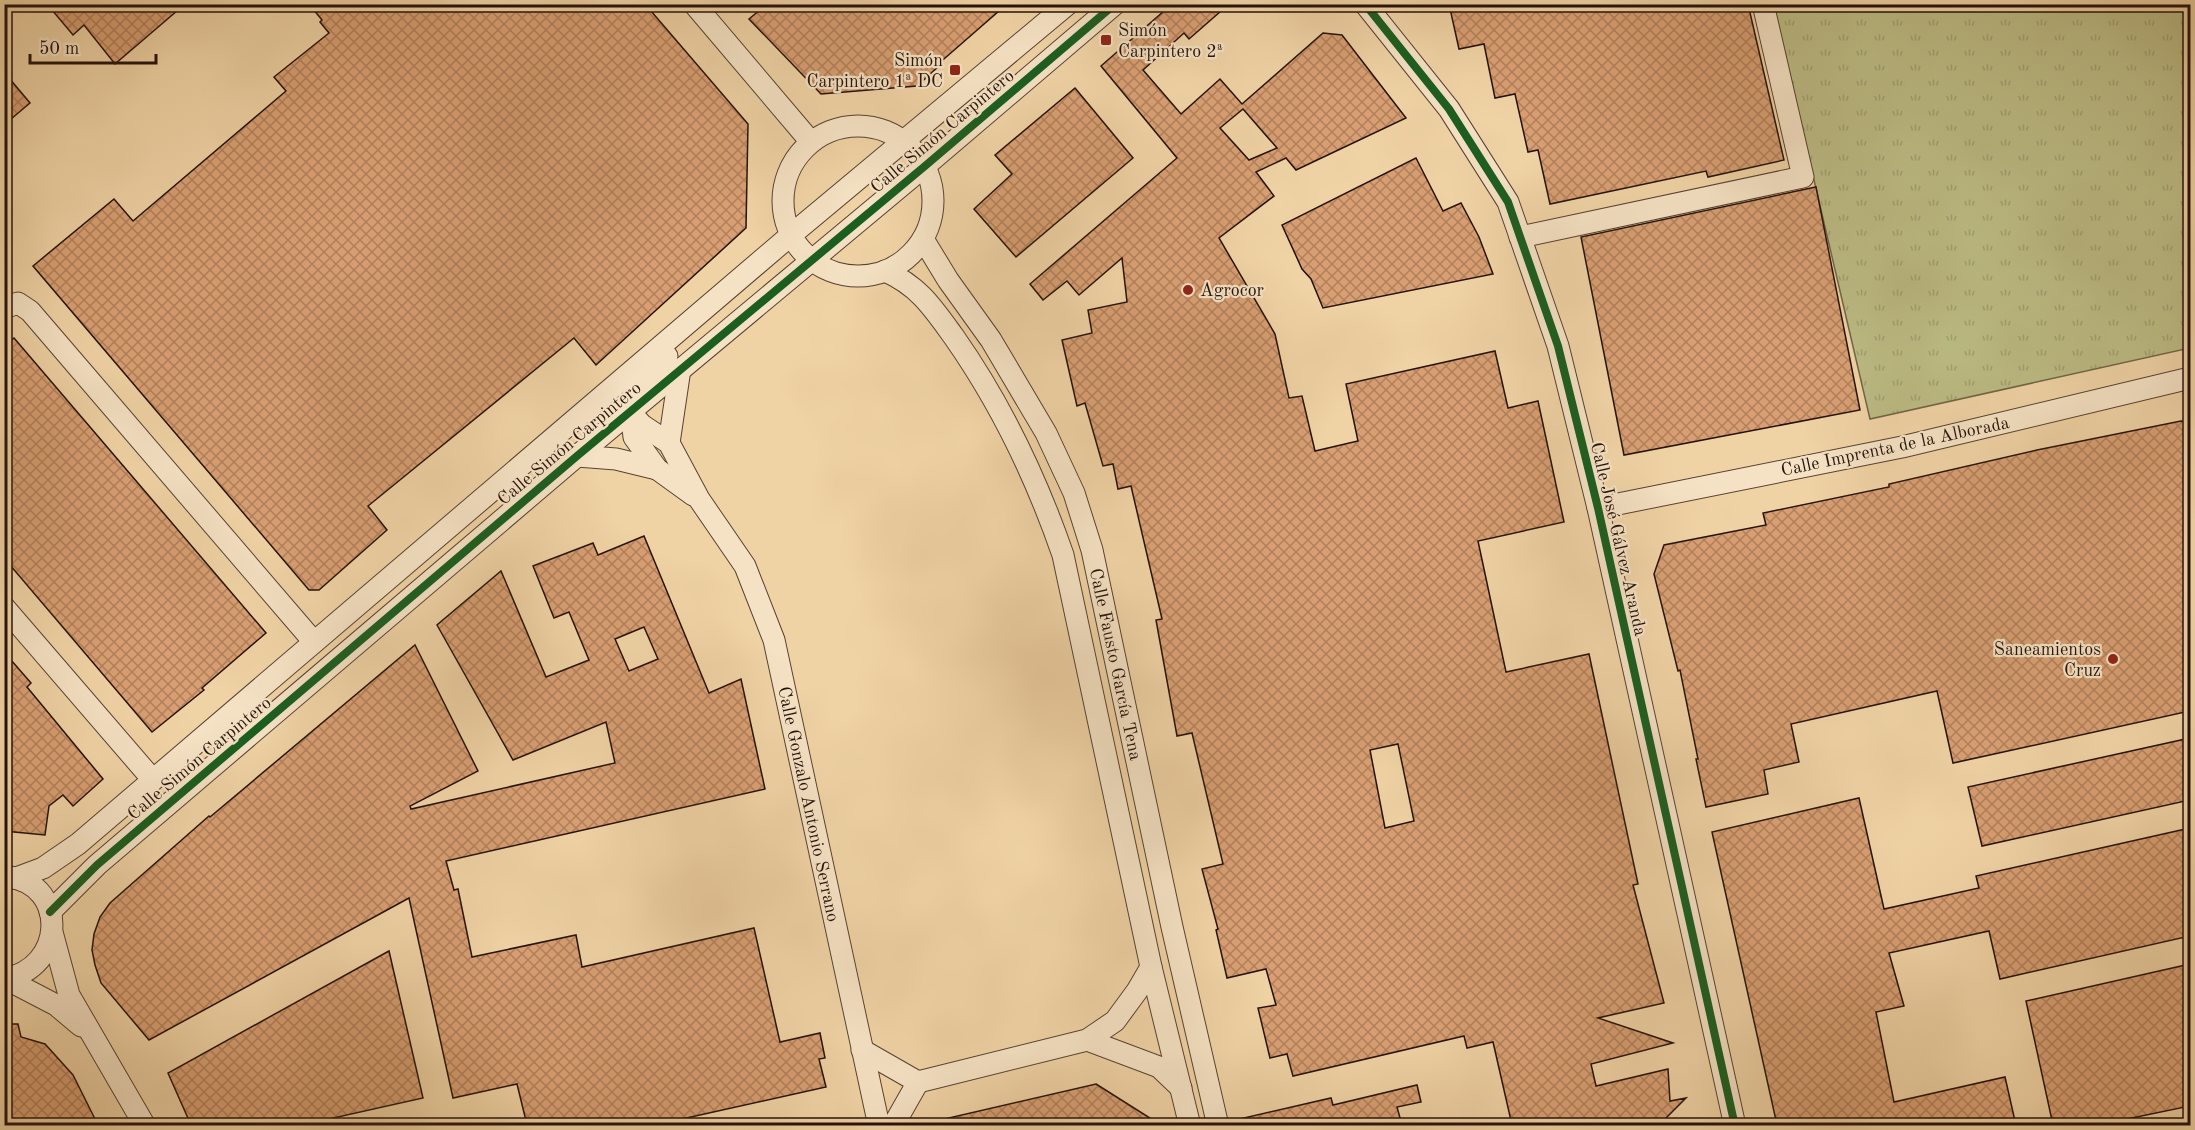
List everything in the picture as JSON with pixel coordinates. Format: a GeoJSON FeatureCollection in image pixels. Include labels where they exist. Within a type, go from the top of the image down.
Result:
{"type":"FeatureCollection","features":[{"type":"Feature","properties":{"kind":"street"},"geometry":{"type":"LineString","coordinates":[[694,4],[811,142]]}},
{"type":"Feature","properties":{"kind":"street","name":"Calle Simón Carpintero"},"geometry":{"type":"LineString","coordinates":[[10,877],[43,868],[60,857],[791,235],[1068,4]]}},
{"type":"Feature","properties":{"kind":"street","name":"Calle Simón Carpintero"},"geometry":{"type":"LineString","coordinates":[[51,922],[97,865],[577,456],[925,166],[1114,4]]}},
{"type":"Feature","properties":{"kind":"street","name":"Calle José Gálvez Aranda"},"geometry":{"type":"LineString","coordinates":[[1365,4],[1449,109],[1508,202],[1558,345],[1598,508],[1736,1125]]}},
{"type":"Feature","properties":{"kind":"street"},"geometry":{"type":"LineString","coordinates":[[1520,237],[1803,177],[1763,4]]}},
{"type":"Feature","properties":{"kind":"street"},"geometry":{"type":"LineString","coordinates":[[858,125],[883,130],[905,142],[925,166],[933,190],[932,216],[923,239],[907,258],[885,271],[860,276],[835,272],[812,261],[791,235],[783,210],[784,185],[794,161],[811,142],[833,130],[858,125]]}},
{"type":"Feature","properties":{"kind":"street","name":"Calle Fausto García Tena"},"geometry":{"type":"LineString","coordinates":[[923,239],[1021,388],[1047,433],[1074,494],[1092,550],[1169,915],[1218,1125]]}},
{"type":"Feature","properties":{"kind":"street","name":"Calle Fausto García Tena"},"geometry":{"type":"LineString","coordinates":[[885,271],[904,279],[926,298],[981,375],[1044,500],[1063,555],[1151,967],[1190,1125]]}},
{"type":"Feature","properties":{"kind":"street","name":"Calle Simón Carpintero"},"geometry":{"type":"LineString","coordinates":[[631,413],[630,404],[653,368],[713,317],[735,283]]}},
{"type":"Feature","properties":{"kind":"street"},"geometry":{"type":"LineString","coordinates":[[4,308],[18,303],[30,311],[314,642]]}},
{"type":"Feature","properties":{"kind":"street"},"geometry":{"type":"LineString","coordinates":[[669,443],[680,369]]}},
{"type":"Feature","properties":{"kind":"street","name":"Calle Imprenta de la Alborada"},"geometry":{"type":"LineString","coordinates":[[1598,508],[1902,447],[2190,378]]}},
{"type":"Feature","properties":{"kind":"street","name":"Calle Simón Carpintero"},"geometry":{"type":"LineString","coordinates":[[587,408],[631,413]]}},
{"type":"Feature","properties":{"kind":"street","name":"Calle Gonzalo Antonio Serrano"},"geometry":{"type":"LineString","coordinates":[[631,413],[642,425],[669,443],[699,499],[745,566],[774,640],[879,1125]]}},
{"type":"Feature","properties":{"kind":"street","name":"Calle Gonzalo Antonio Serrano"},"geometry":{"type":"LineString","coordinates":[[631,413],[634,437],[657,469],[699,499]]}},
{"type":"Feature","properties":{"kind":"street","name":"Calle Gonzalo Antonio Serrano"},"geometry":{"type":"LineString","coordinates":[[577,456],[616,459],[657,469]]}},
{"type":"Feature","properties":{"kind":"street"},"geometry":{"type":"LineString","coordinates":[[446,529],[443,542],[446,550],[466,550]]}},
{"type":"Feature","properties":{"kind":"street"},"geometry":{"type":"LineString","coordinates":[[418,553],[437,555],[441,564],[438,574]]}},
{"type":"Feature","properties":{"kind":"street"},"geometry":{"type":"LineString","coordinates":[[4,607],[153,780]]}},
{"type":"Feature","properties":{"kind":"street","name":"Calle Simón Carpintero"},"geometry":{"type":"LineString","coordinates":[[222,721],[221,741],[241,742]]}},
{"type":"Feature","properties":{"kind":"street","name":"Calle Simón Carpintero"},"geometry":{"type":"LineString","coordinates":[[186,751],[202,746],[212,750],[213,759],[206,771]]}},
{"type":"Feature","properties":{"kind":"street"},"geometry":{"type":"LineString","coordinates":[[10,877],[31,885],[43,897],[69,995],[146,1125]]}},
{"type":"Feature","properties":{"kind":"street"},"geometry":{"type":"LineString","coordinates":[[5,979],[20,975],[42,958],[49,946],[51,922]]}},
{"type":"Feature","properties":{"kind":"street"},"geometry":{"type":"LineString","coordinates":[[862,1050],[918,1082],[1087,1040],[1115,1021],[1151,967]]}},
{"type":"Feature","properties":{"kind":"street"},"geometry":{"type":"LineString","coordinates":[[5,979],[56,1005],[93,1035]]}},
{"type":"Feature","properties":{"kind":"street"},"geometry":{"type":"LineString","coordinates":[[1087,1040],[1159,1067],[1181,1088]]}},
{"type":"Feature","properties":{"kind":"street"},"geometry":{"type":"LineString","coordinates":[[893,1125],[918,1082]]}},
{"type":"Feature","properties":{"kind":"green space"},"geometry":{"type":"Polygon","coordinates":[[[1773,5],[2190,5],[2190,348],[1870,419],[1773,5]]]}},
{"type":"Feature","properties":{"kind":"building"},"geometry":{"type":"Polygon","coordinates":[[[47,4],[185,4],[115,64],[84,25],[73,35],[47,4]]]}},
{"type":"Feature","properties":{"kind":"building"},"geometry":{"type":"Polygon","coordinates":[[[309,4],[645,4],[748,124],[746,228],[596,365],[574,338],[368,506],[387,530],[319,590],[309,590],[33,266],[114,199],[133,221],[286,91],[274,77],[329,33],[309,4]]]}},
{"type":"Feature","properties":{"kind":"building"},"geometry":{"type":"Polygon","coordinates":[[[767,4],[1007,4],[937,65],[939,66],[917,86],[821,94],[749,19],[767,4]]]}},
{"type":"Feature","properties":{"kind":"building"},"geometry":{"type":"Polygon","coordinates":[[[1172,4],[1229,4],[1189,39],[1184,33],[1143,70],[1181,114],[1220,79],[1242,104],[1323,33],[1342,35],[1406,118],[1296,170],[1286,158],[1256,172],[1274,196],[1219,238],[1275,334],[1289,398],[1302,396],[1315,451],[1358,441],[1346,384],[1495,351],[1508,408],[1538,401],[1564,522],[1478,541],[1506,672],[1589,654],[1638,884],[1633,885],[1664,1003],[1598,1018],[1673,1043],[1591,1064],[1596,1086],[1668,1069],[1670,1101],[1686,1098],[1659,1125],[1512,1125],[1493,1042],[1467,1048],[1464,1036],[1293,1076],[1287,1054],[1270,1058],[1258,1008],[1276,1005],[1266,969],[1227,978],[1216,930],[1218,929],[1202,869],[1223,864],[1192,733],[1177,736],[1156,620],[1162,619],[1131,486],[1118,489],[1113,464],[1103,466],[1085,403],[1077,406],[1062,340],[1092,333],[1088,310],[1127,302],[1122,258],[1079,295],[1067,281],[1043,300],[1030,284],[1177,158],[1101,66],[1172,4]],[[1243,109],[1220,128],[1249,160],[1277,148],[1243,109]],[[1398,744],[1370,750],[1385,828],[1414,821],[1398,744]]]}},
{"type":"Feature","properties":{"kind":"building"},"geometry":{"type":"Polygon","coordinates":[[[1449,4],[1748,4],[1784,160],[1708,177],[1706,171],[1550,204],[1538,150],[1528,152],[1515,94],[1495,98],[1484,44],[1459,49],[1449,4]]]}},
{"type":"Feature","properties":{"kind":"building"},"geometry":{"type":"Polygon","coordinates":[[[4,72],[30,103],[4,125],[4,72]]]}},
{"type":"Feature","properties":{"kind":"building"},"geometry":{"type":"Polygon","coordinates":[[[1075,88],[1133,158],[1016,257],[974,209],[1012,174],[995,155],[1075,88]]]}},
{"type":"Feature","properties":{"kind":"building"},"geometry":{"type":"Polygon","coordinates":[[[1416,158],[1443,211],[1461,203],[1479,237],[1493,274],[1323,308],[1311,279],[1302,269],[1282,225],[1416,158]]]}},
{"type":"Feature","properties":{"kind":"building"},"geometry":{"type":"Polygon","coordinates":[[[1816,187],[1860,410],[1624,455],[1581,237],[1816,187]]]}},
{"type":"Feature","properties":{"kind":"building"},"geometry":{"type":"Polygon","coordinates":[[[14,338],[266,633],[202,688],[204,690],[152,732],[4,558],[4,346],[14,338]]]}},
{"type":"Feature","properties":{"kind":"building"},"geometry":{"type":"Polygon","coordinates":[[[2181,421],[2190,423],[2190,711],[1953,763],[1937,691],[1791,724],[1799,762],[1764,770],[1768,794],[1706,807],[1680,670],[1678,671],[1654,574],[1664,545],[1766,525],[1763,513],[1889,487],[1889,484],[2037,450],[2181,421]]]}},
{"type":"Feature","properties":{"kind":"building"},"geometry":{"type":"Polygon","coordinates":[[[644,536],[709,693],[741,679],[765,789],[446,861],[454,890],[458,889],[472,957],[576,935],[582,967],[754,928],[780,1042],[820,1033],[825,1058],[819,1059],[826,1087],[655,1125],[527,1125],[517,1084],[453,1098],[409,898],[149,1040],[101,983],[92,950],[94,934],[100,917],[110,903],[209,816],[415,645],[478,771],[410,806],[411,809],[615,763],[606,722],[513,760],[437,625],[501,571],[546,677],[589,660],[569,612],[554,618],[533,566],[593,543],[598,555],[644,536]],[[644,627],[615,639],[629,671],[658,659],[644,627]]]}},
{"type":"Feature","properties":{"kind":"building"},"geometry":{"type":"Polygon","coordinates":[[[4,652],[31,683],[27,687],[103,779],[73,806],[63,795],[49,806],[45,835],[4,831],[4,652]]]}},
{"type":"Feature","properties":{"kind":"building"},"geometry":{"type":"Polygon","coordinates":[[[2190,738],[2190,800],[1982,846],[1968,787],[2190,738]]]}},
{"type":"Feature","properties":{"kind":"building"},"geometry":{"type":"Polygon","coordinates":[[[1859,798],[1884,909],[1979,888],[1976,876],[2190,828],[2190,936],[2000,979],[1989,931],[1889,953],[1904,1006],[1876,1012],[1894,1102],[2005,1077],[2015,1121],[1996,1125],[1777,1125],[1712,832],[1859,798]]]}},
{"type":"Feature","properties":{"kind":"building"},"geometry":{"type":"Polygon","coordinates":[[[389,951],[423,1098],[302,1125],[191,1125],[168,1073],[389,951]]]}},
{"type":"Feature","properties":{"kind":"building"},"geometry":{"type":"Polygon","coordinates":[[[2190,964],[2190,1106],[2098,1125],[2053,1125],[2026,1001],[2190,964]]]}},
{"type":"Feature","properties":{"kind":"building"},"geometry":{"type":"Polygon","coordinates":[[[4,1024],[18,1024],[21,1037],[45,1044],[73,1075],[98,1125],[4,1125],[4,1024]]]}},
{"type":"Feature","properties":{"kind":"building"},"geometry":{"type":"Polygon","coordinates":[[[1096,1084],[1161,1125],[941,1125],[940,1120],[1096,1084]]]}},
{"type":"Feature","properties":{"kind":"building"},"geometry":{"type":"Polygon","coordinates":[[[1417,1085],[1421,1102],[1397,1107],[1402,1125],[1235,1125],[1235,1120],[1331,1098],[1333,1105],[1417,1085]]]}},
{"type":"Feature","properties":{"kind":"cycle path"},"geometry":{"type":"LineString","coordinates":[[50,912],[97,865],[577,456],[925,166],[1115,4]]}},
{"type":"Feature","properties":{"kind":"cycle path"},"geometry":{"type":"LineString","coordinates":[[1365,4],[1449,109],[1508,202],[1558,346],[1598,508],[1735,1126]]}},
{"type":"Feature","properties":{"kind":"place","name":"Simón Carpintero 2ª"},"geometry":{"type":"Point","coordinates":[1106,40]}},
{"type":"Feature","properties":{"kind":"place","name":"Simón Carpintero 1ª DC"},"geometry":{"type":"Point","coordinates":[955,70]}},
{"type":"Feature","properties":{"kind":"place","name":"Agrocor"},"geometry":{"type":"Point","coordinates":[1188,290]}},
{"type":"Feature","properties":{"kind":"place","name":"Saneamientos Cruz"},"geometry":{"type":"Point","coordinates":[2113,659]}}]}
